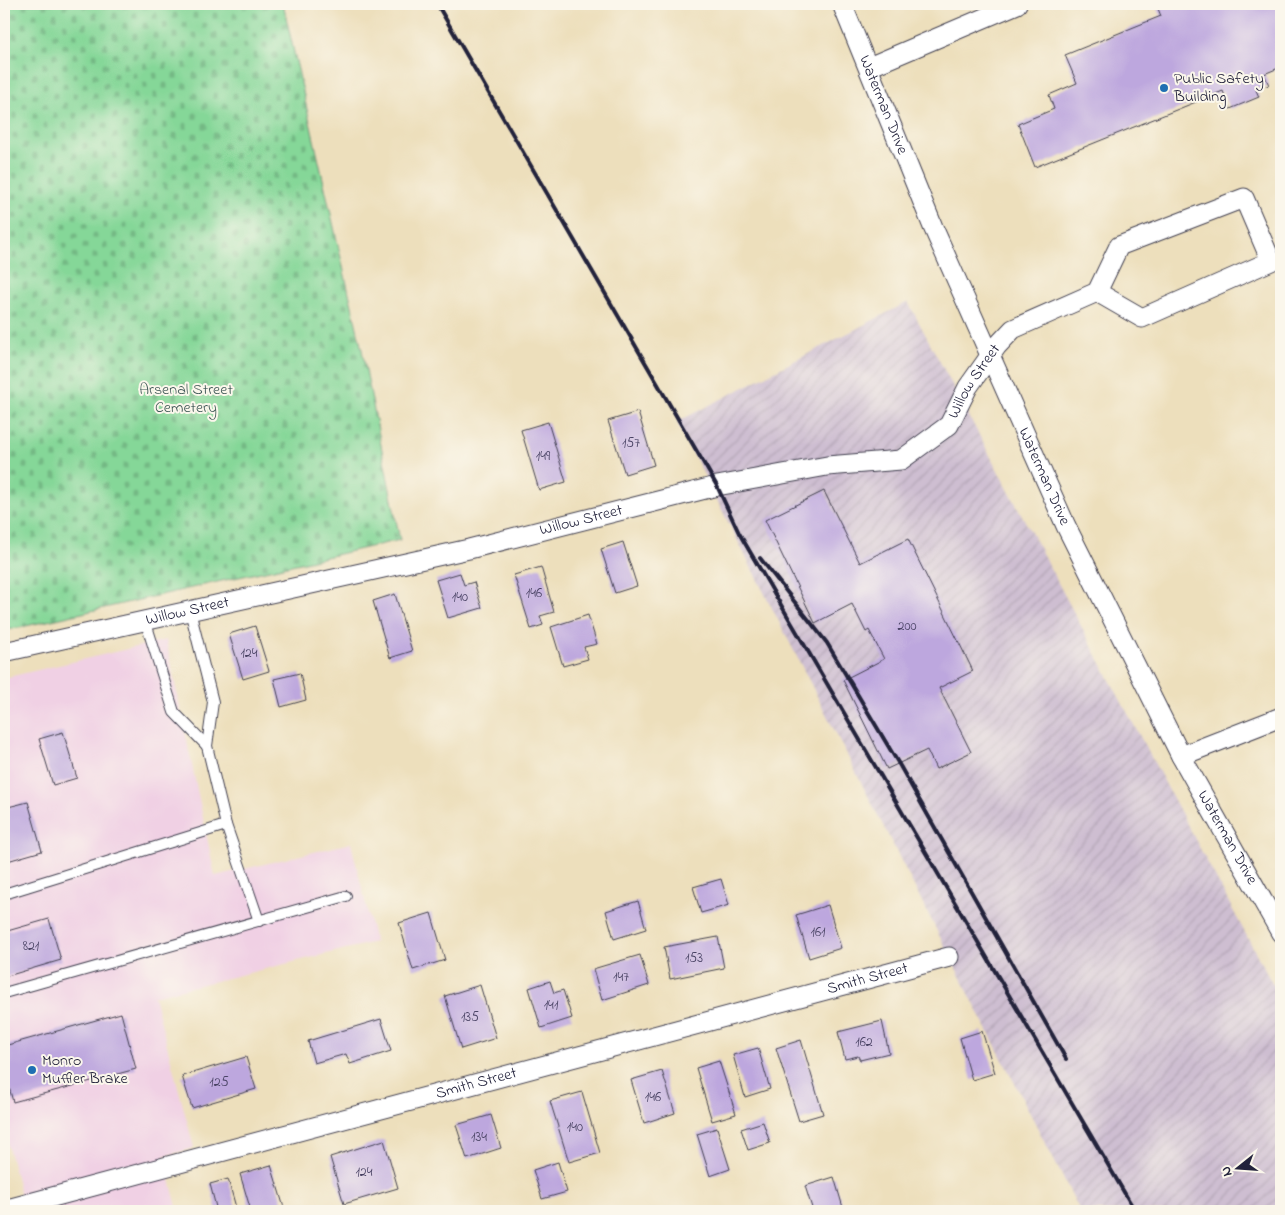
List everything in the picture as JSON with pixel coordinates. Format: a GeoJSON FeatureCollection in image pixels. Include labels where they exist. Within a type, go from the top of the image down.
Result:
{"type":"FeatureCollection","features":[{"type":"Feature","properties":{"kind":"street","name":"Waterman Drive"},"geometry":{"type":"LineString","coordinates":[[842,4],[933,227],[1066,526],[1181,756],[1281,933]]}},
{"type":"Feature","properties":{"kind":"street"},"geometry":{"type":"LineString","coordinates":[[869,67],[1017,4]]}},
{"type":"Feature","properties":{"kind":"street"},"geometry":{"type":"LineString","coordinates":[[1244,198],[1271,261],[1142,318],[1097,292],[1119,246],[1244,198]]}},
{"type":"Feature","properties":{"kind":"street","name":"Willow Street"},"geometry":{"type":"LineString","coordinates":[[4,652],[469,549],[717,486],[827,466],[901,460],[949,425],[968,387],[997,346],[1013,329],[1097,292]]}},
{"type":"Feature","properties":{"kind":"street"},"geometry":{"type":"LineString","coordinates":[[1181,756],[1281,717]]}},
{"type":"Feature","properties":{"kind":"street","name":"Smith Street"},"geometry":{"type":"LineString","coordinates":[[4,1210],[950,957]]}},
{"type":"Feature","properties":{"kind":"lane"},"geometry":{"type":"LineString","coordinates":[[190,611],[213,702],[207,746],[226,825],[259,921]]}},
{"type":"Feature","properties":{"kind":"lane"},"geometry":{"type":"LineString","coordinates":[[145,620],[174,712],[207,746]]}},
{"type":"Feature","properties":{"kind":"lane"},"geometry":{"type":"LineString","coordinates":[[4,894],[226,825]]}},
{"type":"Feature","properties":{"kind":"lane"},"geometry":{"type":"LineString","coordinates":[[4,993],[346,896]]}},
{"type":"Feature","properties":{"kind":"shaded area"},"geometry":{"type":"Polygon","coordinates":[[[908,302],[1281,1000],[1281,1211],[1080,1211],[677,422],[908,302]]]}},
{"type":"Feature","properties":{"kind":"shaded area"},"geometry":{"type":"Polygon","coordinates":[[[166,640],[215,876],[351,843],[375,942],[154,996],[194,1148],[164,1156],[178,1211],[25,1211],[4,1131],[4,678],[166,640]]]}},
{"type":"Feature","properties":{"kind":"green space","name":"Arsenal Street Cemetery"},"geometry":{"type":"Polygon","coordinates":[[[4,4],[283,4],[362,350],[400,540],[4,631],[4,4]]]}},
{"type":"Feature","properties":{"kind":"building","name":"Public Safety Building"},"geometry":{"type":"Polygon","coordinates":[[[1156,4],[1281,4],[1281,67],[1264,74],[1269,85],[1256,90],[1259,97],[1230,109],[1223,91],[1035,167],[1018,124],[1054,109],[1049,95],[1077,83],[1065,55],[1161,16],[1156,4]]]}},
{"type":"Feature","properties":{"kind":"building"},"geometry":{"type":"Polygon","coordinates":[[[638,412],[654,465],[625,474],[608,421],[638,412]]]}},
{"type":"Feature","properties":{"kind":"building"},"geometry":{"type":"Polygon","coordinates":[[[548,422],[566,482],[539,490],[521,430],[548,422]]]}},
{"type":"Feature","properties":{"kind":"building"},"geometry":{"type":"Polygon","coordinates":[[[824,491],[860,563],[908,539],[973,671],[939,688],[971,752],[936,769],[927,750],[887,769],[843,680],[884,659],[869,630],[866,632],[852,604],[815,623],[765,520],[824,491]]]}},
{"type":"Feature","properties":{"kind":"building"},"geometry":{"type":"Polygon","coordinates":[[[623,542],[637,586],[615,593],[601,549],[623,542]]]}},
{"type":"Feature","properties":{"kind":"building"},"geometry":{"type":"Polygon","coordinates":[[[541,567],[554,612],[540,616],[543,625],[531,629],[514,575],[541,567]]]}},
{"type":"Feature","properties":{"kind":"building"},"geometry":{"type":"Polygon","coordinates":[[[460,573],[464,585],[474,582],[482,608],[448,618],[436,580],[460,573]]]}},
{"type":"Feature","properties":{"kind":"building"},"geometry":{"type":"Polygon","coordinates":[[[395,594],[412,651],[390,658],[373,601],[395,594]]]}},
{"type":"Feature","properties":{"kind":"building"},"geometry":{"type":"Polygon","coordinates":[[[588,615],[597,644],[584,647],[588,659],[563,666],[551,627],[588,615]]]}},
{"type":"Feature","properties":{"kind":"building"},"geometry":{"type":"Polygon","coordinates":[[[255,626],[269,671],[243,679],[229,634],[255,626]]]}},
{"type":"Feature","properties":{"kind":"building"},"geometry":{"type":"Polygon","coordinates":[[[300,673],[306,700],[281,707],[274,679],[300,673]]]}},
{"type":"Feature","properties":{"kind":"building"},"geometry":{"type":"Polygon","coordinates":[[[63,732],[77,778],[53,785],[39,739],[63,732]]]}},
{"type":"Feature","properties":{"kind":"building"},"geometry":{"type":"Polygon","coordinates":[[[28,802],[42,851],[4,862],[4,808],[28,802]]]}},
{"type":"Feature","properties":{"kind":"building"},"geometry":{"type":"Polygon","coordinates":[[[721,879],[729,905],[701,913],[693,887],[721,879]]]}},
{"type":"Feature","properties":{"kind":"building"},"geometry":{"type":"Polygon","coordinates":[[[638,901],[646,929],[614,939],[606,911],[638,901]]]}},
{"type":"Feature","properties":{"kind":"building"},"geometry":{"type":"Polygon","coordinates":[[[828,905],[841,948],[809,958],[796,915],[828,905]]]}},
{"type":"Feature","properties":{"kind":"building"},"geometry":{"type":"Polygon","coordinates":[[[431,913],[445,960],[413,970],[399,923],[431,913]]]}},
{"type":"Feature","properties":{"kind":"building"},"geometry":{"type":"Polygon","coordinates":[[[49,919],[61,960],[4,977],[4,932],[49,919]]]}},
{"type":"Feature","properties":{"kind":"building"},"geometry":{"type":"Polygon","coordinates":[[[718,937],[724,968],[670,979],[664,947],[718,937]]]}},
{"type":"Feature","properties":{"kind":"building"},"geometry":{"type":"Polygon","coordinates":[[[640,955],[649,985],[602,1000],[593,969],[640,955]]]}},
{"type":"Feature","properties":{"kind":"building"},"geometry":{"type":"Polygon","coordinates":[[[550,981],[554,993],[563,990],[572,1018],[541,1028],[529,988],[550,981]]]}},
{"type":"Feature","properties":{"kind":"building"},"geometry":{"type":"Polygon","coordinates":[[[480,985],[496,1038],[461,1049],[445,996],[480,985]]]}},
{"type":"Feature","properties":{"kind":"building"},"geometry":{"type":"Polygon","coordinates":[[[121,1013],[136,1069],[13,1102],[4,1068],[4,1046],[121,1013]]]}},
{"type":"Feature","properties":{"kind":"building"},"geometry":{"type":"Polygon","coordinates":[[[381,1019],[391,1051],[350,1064],[346,1054],[314,1063],[308,1041],[381,1019]]]}},
{"type":"Feature","properties":{"kind":"building"},"geometry":{"type":"Polygon","coordinates":[[[882,1021],[889,1053],[860,1060],[858,1056],[845,1059],[838,1032],[882,1021]]]}},
{"type":"Feature","properties":{"kind":"building"},"geometry":{"type":"Polygon","coordinates":[[[982,1031],[995,1073],[972,1080],[960,1038],[982,1031]]]}},
{"type":"Feature","properties":{"kind":"building"},"geometry":{"type":"Polygon","coordinates":[[[801,1040],[823,1114],[799,1121],[776,1048],[801,1040]]]}},
{"type":"Feature","properties":{"kind":"building"},"geometry":{"type":"Polygon","coordinates":[[[758,1048],[770,1089],[745,1097],[733,1055],[758,1048]]]}},
{"type":"Feature","properties":{"kind":"building"},"geometry":{"type":"Polygon","coordinates":[[[246,1057],[256,1089],[192,1108],[182,1076],[246,1057]]]}},
{"type":"Feature","properties":{"kind":"building"},"geometry":{"type":"Polygon","coordinates":[[[719,1061],[736,1114],[712,1121],[696,1068],[719,1061]]]}},
{"type":"Feature","properties":{"kind":"building"},"geometry":{"type":"Polygon","coordinates":[[[662,1071],[675,1113],[644,1123],[631,1080],[662,1071]]]}},
{"type":"Feature","properties":{"kind":"building"},"geometry":{"type":"Polygon","coordinates":[[[582,1092],[600,1153],[569,1162],[550,1101],[582,1092]]]}},
{"type":"Feature","properties":{"kind":"building"},"geometry":{"type":"Polygon","coordinates":[[[491,1115],[501,1148],[467,1159],[456,1125],[491,1115]]]}},
{"type":"Feature","properties":{"kind":"building"},"geometry":{"type":"Polygon","coordinates":[[[763,1122],[770,1143],[748,1150],[741,1129],[763,1122]]]}},
{"type":"Feature","properties":{"kind":"building"},"geometry":{"type":"Polygon","coordinates":[[[717,1128],[730,1169],[710,1176],[697,1134],[717,1128]]]}},
{"type":"Feature","properties":{"kind":"building"},"geometry":{"type":"Polygon","coordinates":[[[384,1140],[398,1188],[344,1204],[330,1157],[384,1140]]]}},
{"type":"Feature","properties":{"kind":"building"},"geometry":{"type":"Polygon","coordinates":[[[558,1162],[567,1192],[542,1199],[533,1170],[558,1162]]]}},
{"type":"Feature","properties":{"kind":"building"},"geometry":{"type":"Polygon","coordinates":[[[271,1165],[285,1211],[251,1211],[240,1174],[271,1165]]]}},
{"type":"Feature","properties":{"kind":"building"},"geometry":{"type":"Polygon","coordinates":[[[834,1177],[844,1211],[813,1211],[805,1186],[834,1177]]]}},
{"type":"Feature","properties":{"kind":"building"},"geometry":{"type":"Polygon","coordinates":[[[228,1179],[237,1211],[217,1211],[210,1184],[228,1179]]]}},
{"type":"Feature","properties":{"kind":"railway"},"geometry":{"type":"LineString","coordinates":[[437,4],[717,486],[739,533],[1135,1211]]}},
{"type":"Feature","properties":{"kind":"railway"},"geometry":{"type":"LineString","coordinates":[[760,558],[827,643],[900,766],[1066,1059]]}},
{"type":"Feature","properties":{"kind":"place","name":"Public Safety Building"},"geometry":{"type":"Point","coordinates":[1164,88]}},
{"type":"Feature","properties":{"kind":"place","name":"Monro Muffler Brake"},"geometry":{"type":"Point","coordinates":[32,1070]}}]}
